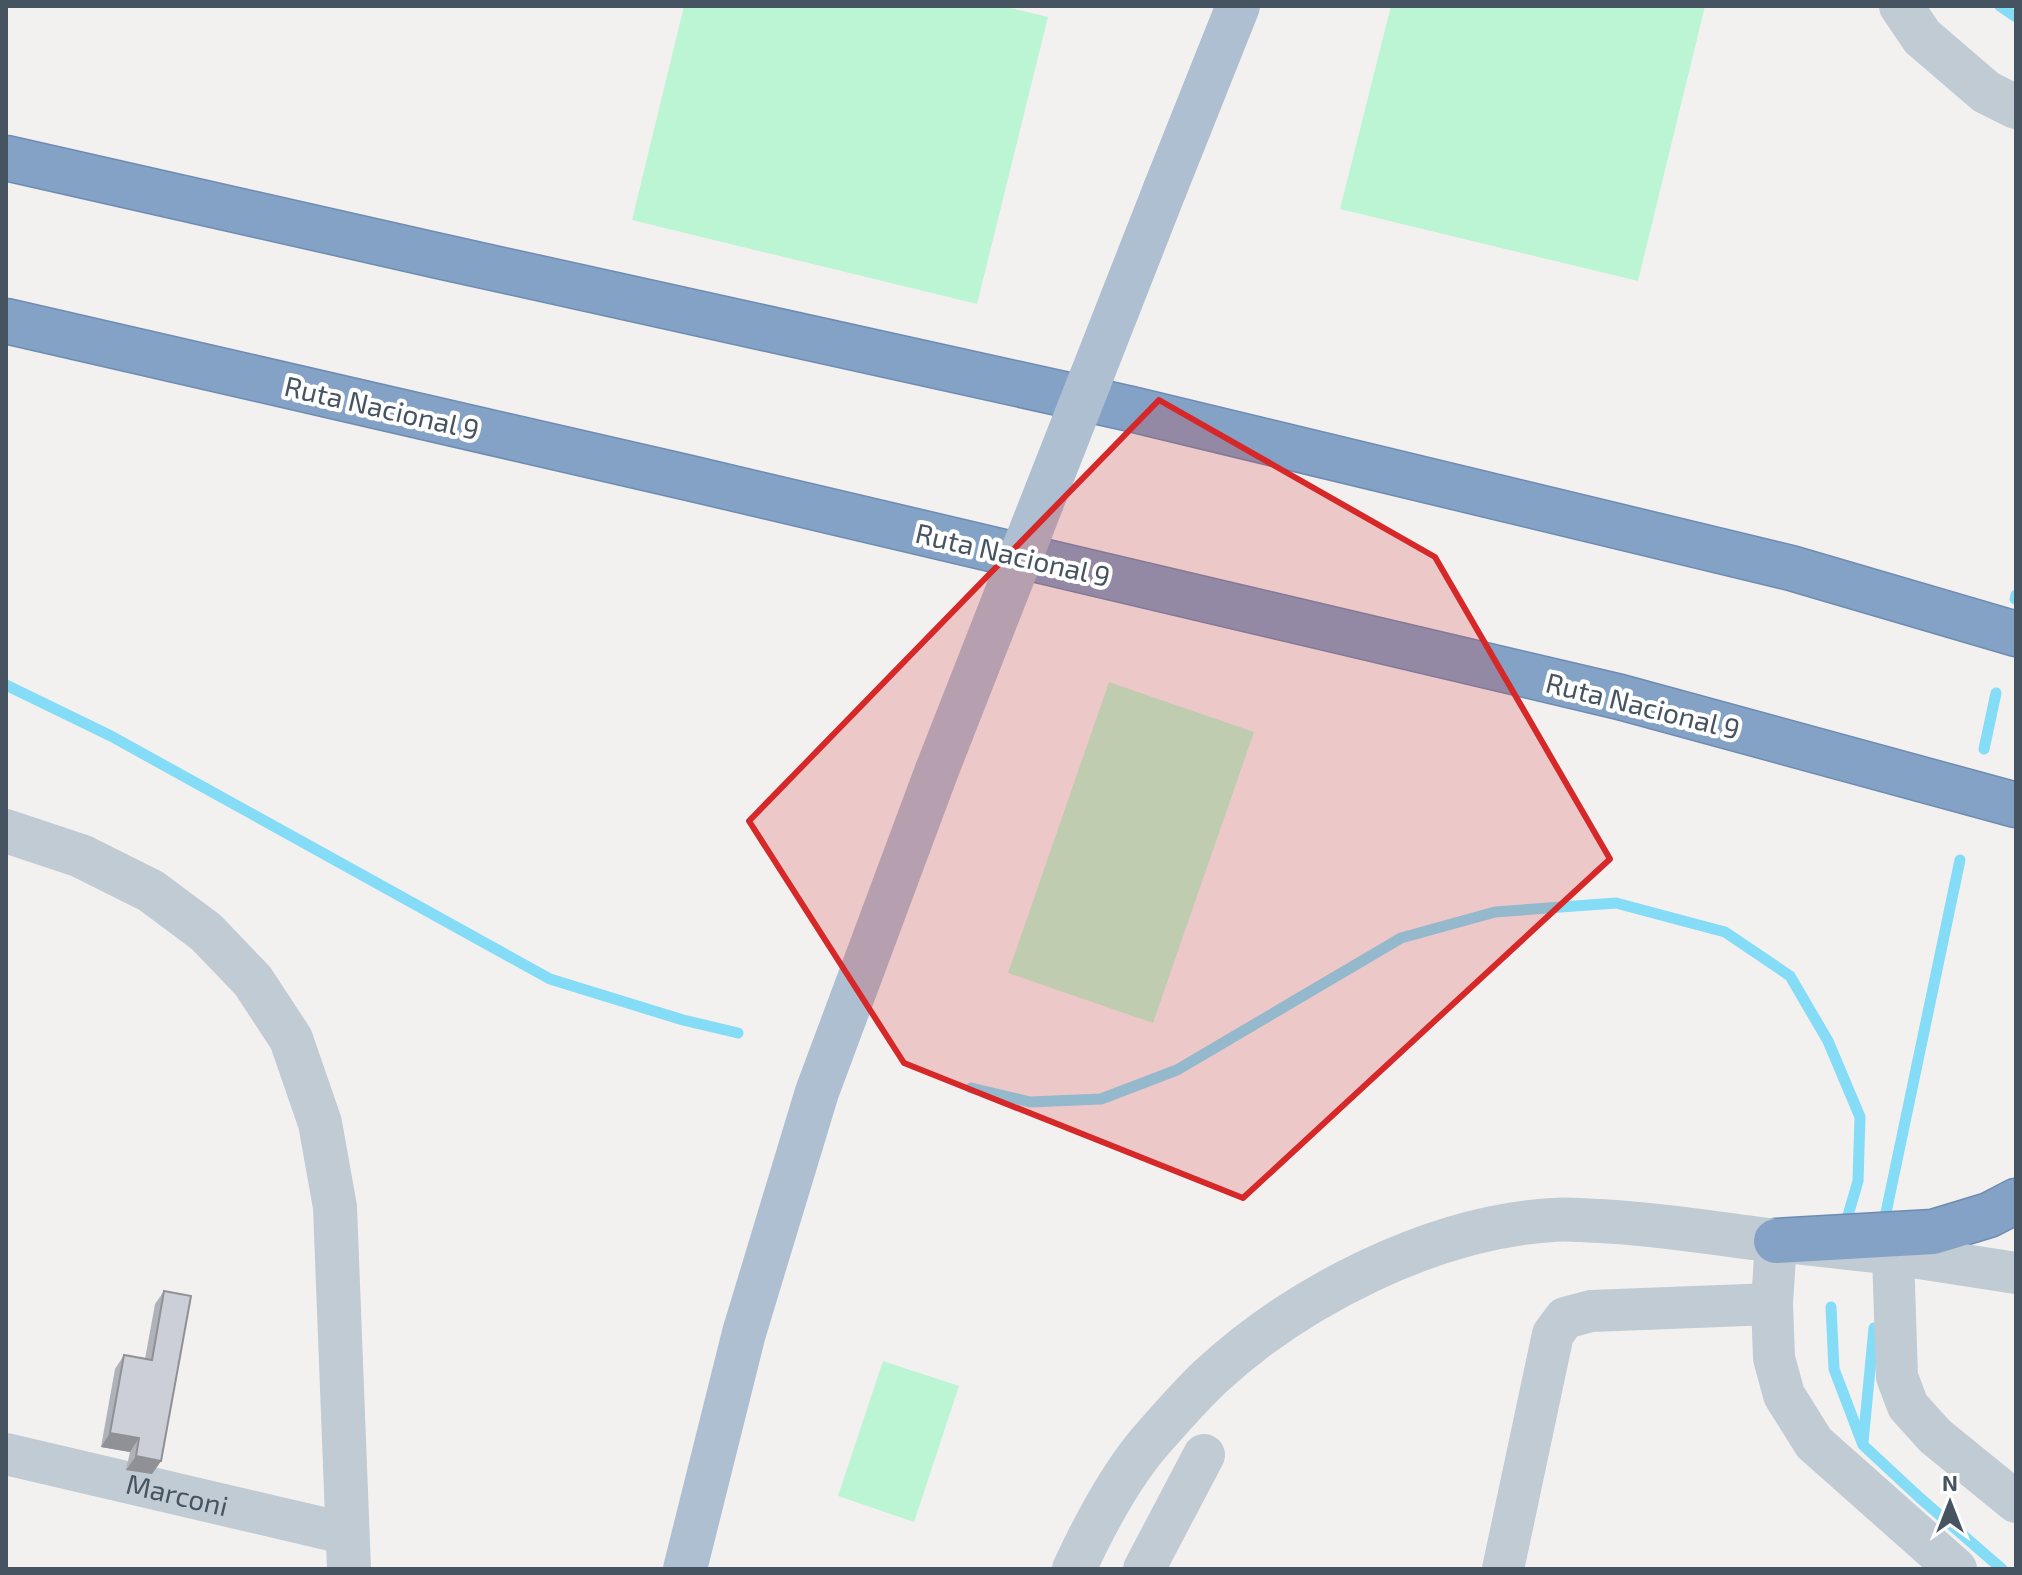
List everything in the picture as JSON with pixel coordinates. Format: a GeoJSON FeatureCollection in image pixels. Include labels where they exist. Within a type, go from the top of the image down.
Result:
{"type":"FeatureCollection","features":[{"type":"Feature","properties":{"kind":"highway"},"geometry":{"type":"LineString","coordinates":[[6,158],[1131,409],[1791,568],[2016,634]]}},
{"type":"Feature","properties":{"kind":"highway","name":"Ruta Nacional 9"},"geometry":{"type":"LineString","coordinates":[[6,321],[670,473],[1620,697],[2016,805]]}},
{"type":"Feature","properties":{"kind":"highway"},"geometry":{"type":"LineString","coordinates":[[1776,1241],[1933,1232],[1989,1215],[2016,1201]]}},
{"type":"Feature","properties":{"kind":"main road"},"geometry":{"type":"LineString","coordinates":[[685,1569],[744,1333],[817,1092],[937,770],[1238,6]]}},
{"type":"Feature","properties":{"kind":"street"},"geometry":{"type":"LineString","coordinates":[[1901,6],[1922,37],[1986,92],[2016,107]]}},
{"type":"Feature","properties":{"kind":"street"},"geometry":{"type":"LineString","coordinates":[[6,831],[81,856],[151,891],[206,932],[253,981],[291,1039],[320,1123],[335,1207],[349,1551]]}},
{"type":"Feature","properties":{"kind":"street"},"geometry":{"type":"LineString","coordinates":[[1074,1569],[1100,1515],[1147,1446],[1210,1377],[1254,1341],[1316,1298],[1403,1256],[1490,1227],[1555,1219],[1633,1223],[1893,1254],[2016,1273]]}},
{"type":"Feature","properties":{"kind":"street"},"geometry":{"type":"LineString","coordinates":[[1776,1241],[1772,1304],[1774,1358],[1784,1395],[1814,1443],[1956,1569]]}},
{"type":"Feature","properties":{"kind":"street"},"geometry":{"type":"LineString","coordinates":[[1893,1254],[1897,1377],[1908,1406],[1935,1436],[2016,1502]]}},
{"type":"Feature","properties":{"kind":"street"},"geometry":{"type":"LineString","coordinates":[[1503,1569],[1553,1334],[1565,1318],[1591,1311],[1772,1304]]}},
{"type":"Feature","properties":{"kind":"street","name":"Marconi"},"geometry":{"type":"LineString","coordinates":[[6,1454],[349,1551]]}},
{"type":"Feature","properties":{"kind":"street"},"geometry":{"type":"LineString","coordinates":[[1144,1569],[1204,1455]]}},
{"type":"Feature","properties":{"kind":"highlighted area"},"geometry":{"type":"Polygon","coordinates":[[[1159,400],[1435,557],[1610,859],[1243,1198],[904,1063],[749,821],[1159,400]]]}},
{"type":"Feature","properties":{"kind":"green space"},"geometry":{"type":"Polygon","coordinates":[[[684,6],[1002,6],[1048,17],[977,304],[632,220],[684,6]]]}},
{"type":"Feature","properties":{"kind":"green space"},"geometry":{"type":"Polygon","coordinates":[[[1391,6],[1705,6],[1638,281],[1340,209],[1391,6]]]}},
{"type":"Feature","properties":{"kind":"green space"},"geometry":{"type":"Polygon","coordinates":[[[1109,682],[1254,732],[1153,1023],[1008,973],[1109,682]]]}},
{"type":"Feature","properties":{"kind":"green space"},"geometry":{"type":"Polygon","coordinates":[[[883,1361],[959,1386],[914,1522],[838,1496],[883,1361]]]}},
{"type":"Feature","properties":{"kind":"building"},"geometry":{"type":"Polygon","coordinates":[[[164,1291],[191,1296],[161,1461],[136,1456],[139,1438],[110,1433],[124,1355],[152,1360],[164,1291]]]}},
{"type":"Feature","properties":{"kind":"waterway"},"geometry":{"type":"LineString","coordinates":[[2000,6],[2016,17]]}},
{"type":"Feature","properties":{"kind":"waterway"},"geometry":{"type":"LineString","coordinates":[[2015,599],[2016,595]]}},
{"type":"Feature","properties":{"kind":"waterway"},"geometry":{"type":"LineString","coordinates":[[6,685],[111,736],[550,979],[683,1020],[738,1033]]}},
{"type":"Feature","properties":{"kind":"waterway"},"geometry":{"type":"LineString","coordinates":[[1984,749],[1996,693]]}},
{"type":"Feature","properties":{"kind":"waterway"},"geometry":{"type":"LineString","coordinates":[[1884,1222],[1960,860]]}},
{"type":"Feature","properties":{"kind":"waterway"},"geometry":{"type":"LineString","coordinates":[[971,1088],[1030,1102],[1101,1099],[1177,1070],[1401,938],[1495,912],[1616,903],[1725,932],[1790,976],[1828,1041],[1860,1117],[1858,1181],[1844,1229]]}},
{"type":"Feature","properties":{"kind":"waterway"},"geometry":{"type":"LineString","coordinates":[[1831,1307],[1834,1369],[1863,1445],[2002,1569]]}},
{"type":"Feature","properties":{"kind":"waterway"},"geometry":{"type":"LineString","coordinates":[[1863,1442],[1874,1328]]}}]}
